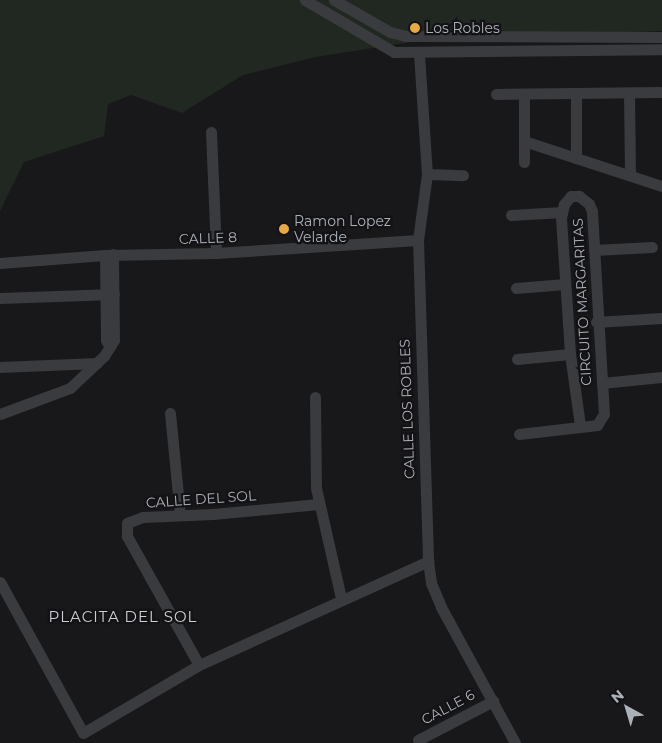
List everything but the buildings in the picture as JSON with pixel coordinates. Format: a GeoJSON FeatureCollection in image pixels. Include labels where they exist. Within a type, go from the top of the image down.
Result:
{"type":"FeatureCollection","features":[{"type":"Feature","properties":{"kind":"street"},"geometry":{"type":"LineString","coordinates":[[305,0],[389,50],[419,54],[662,49]]}},
{"type":"Feature","properties":{"kind":"street"},"geometry":{"type":"LineString","coordinates":[[334,0],[390,32],[406,36],[662,37]]}},
{"type":"Feature","properties":{"kind":"street","name":"CALLE LOS ROBLES"},"geometry":{"type":"LineString","coordinates":[[419,54],[427,174],[418,240],[428,561],[431,583],[441,607],[515,743]]}},
{"type":"Feature","properties":{"kind":"street"},"geometry":{"type":"LineString","coordinates":[[496,94],[660,92]]}},
{"type":"Feature","properties":{"kind":"street"},"geometry":{"type":"LineString","coordinates":[[576,93],[576,158]]}},
{"type":"Feature","properties":{"kind":"street"},"geometry":{"type":"LineString","coordinates":[[629,93],[630,176]]}},
{"type":"Feature","properties":{"kind":"street"},"geometry":{"type":"LineString","coordinates":[[524,94],[524,162]]}},
{"type":"Feature","properties":{"kind":"street"},"geometry":{"type":"LineString","coordinates":[[211,132],[216,253]]}},
{"type":"Feature","properties":{"kind":"street"},"geometry":{"type":"LineString","coordinates":[[524,141],[662,186]]}},
{"type":"Feature","properties":{"kind":"street"},"geometry":{"type":"LineString","coordinates":[[427,174],[463,175]]}},
{"type":"Feature","properties":{"kind":"street","name":"CIRCUITO MARGARITAS"},"geometry":{"type":"LineString","coordinates":[[519,434],[566,431],[580,425],[597,425],[604,414],[596,322],[594,250],[589,204],[579,196],[571,196],[564,204],[562,212],[570,354],[580,425]]}},
{"type":"Feature","properties":{"kind":"street"},"geometry":{"type":"LineString","coordinates":[[511,215],[562,212]]}},
{"type":"Feature","properties":{"kind":"street","name":"CALLE 8"},"geometry":{"type":"LineString","coordinates":[[0,263],[109,254],[216,253],[418,240]]}},
{"type":"Feature","properties":{"kind":"street"},"geometry":{"type":"LineString","coordinates":[[594,250],[652,247]]}},
{"type":"Feature","properties":{"kind":"street"},"geometry":{"type":"LineString","coordinates":[[0,414],[70,388],[97,364],[110,347],[114,340],[109,254]]}},
{"type":"Feature","properties":{"kind":"street"},"geometry":{"type":"LineString","coordinates":[[516,288],[565,284]]}},
{"type":"Feature","properties":{"kind":"street"},"geometry":{"type":"LineString","coordinates":[[0,298],[110,294]]}},
{"type":"Feature","properties":{"kind":"street"},"geometry":{"type":"LineString","coordinates":[[596,322],[662,318]]}},
{"type":"Feature","properties":{"kind":"street"},"geometry":{"type":"LineString","coordinates":[[517,358],[570,354]]}},
{"type":"Feature","properties":{"kind":"street"},"geometry":{"type":"LineString","coordinates":[[0,367],[97,364]]}},
{"type":"Feature","properties":{"kind":"street"},"geometry":{"type":"LineString","coordinates":[[602,383],[662,377]]}},
{"type":"Feature","properties":{"kind":"street"},"geometry":{"type":"LineString","coordinates":[[315,397],[316,488],[341,598]]}},
{"type":"Feature","properties":{"kind":"street"},"geometry":{"type":"LineString","coordinates":[[170,413],[180,515]]}},
{"type":"Feature","properties":{"kind":"street","name":"CALLE DEL SOL"},"geometry":{"type":"LineString","coordinates":[[199,666],[126,536],[127,523],[143,517],[319,504]]}},
{"type":"Feature","properties":{"kind":"street"},"geometry":{"type":"LineString","coordinates":[[0,582],[83,733],[199,666],[341,598],[428,561]]}},
{"type":"Feature","properties":{"kind":"street","name":"CALLE 6"},"geometry":{"type":"LineString","coordinates":[[418,740],[492,701]]}},
{"type":"Feature","properties":{"kind":"shaded area"},"geometry":{"type":"Polygon","coordinates":[[[0,0],[662,0],[662,31],[424,40],[315,57],[243,75],[182,113],[131,95],[108,104],[104,136],[24,162],[0,211],[0,0]]]}},
{"type":"Feature","properties":{"kind":"place","name":"Los Robles"},"geometry":{"type":"Point","coordinates":[415,28]}},
{"type":"Feature","properties":{"kind":"place","name":"Ramon Lopez Velarde"},"geometry":{"type":"Point","coordinates":[284,229]}},
{"type":"Feature","properties":{"kind":"district","name":"PLACITA DEL SOL"},"geometry":{"type":"Point","coordinates":[123,617]}}]}
